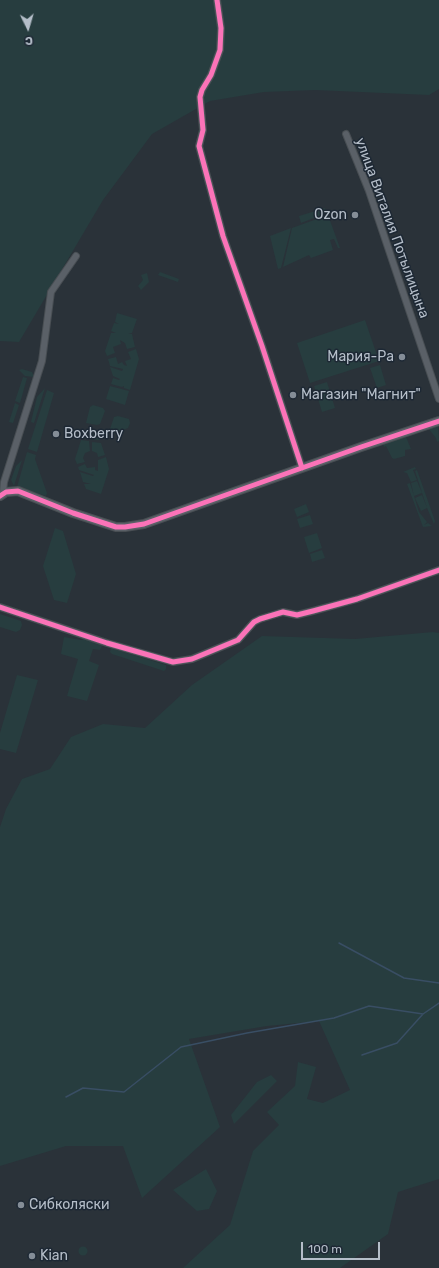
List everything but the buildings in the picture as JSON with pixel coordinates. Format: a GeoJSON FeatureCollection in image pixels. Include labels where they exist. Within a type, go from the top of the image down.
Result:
{"type":"FeatureCollection","features":[{"type":"Feature","properties":{"kind":"street"},"geometry":{"type":"LineString","coordinates":[[217,0],[221,28],[220,50],[211,75],[202,90],[200,104],[203,130],[199,146],[223,236],[262,346],[302,468]]}},
{"type":"Feature","properties":{"kind":"street","name":"улица Виталия Потылицына"},"geometry":{"type":"LineString","coordinates":[[346,134],[369,191],[439,399]]}},
{"type":"Feature","properties":{"kind":"street"},"geometry":{"type":"LineString","coordinates":[[76,256],[51,292],[42,361],[1,495],[18,492],[73,513],[116,527],[144,524],[439,421]]}},
{"type":"Feature","properties":{"kind":"street"},"geometry":{"type":"LineString","coordinates":[[0,607],[107,643],[173,662],[192,659],[238,640],[254,622],[260,619],[283,612],[297,615],[313,611],[357,598],[439,570]]}},
{"type":"Feature","properties":{"kind":"green space"},"geometry":{"type":"Polygon","coordinates":[[[0,0],[439,0],[439,89],[429,95],[315,90],[264,92],[210,101],[152,134],[103,200],[19,342],[0,341],[0,0]]]}},
{"type":"Feature","properties":{"kind":"green space"},"geometry":{"type":"Polygon","coordinates":[[[325,208],[327,213],[301,223],[299,216],[325,208]]]}},
{"type":"Feature","properties":{"kind":"green space"},"geometry":{"type":"Polygon","coordinates":[[[328,215],[340,248],[338,248],[334,239],[330,240],[333,250],[311,258],[309,255],[283,267],[292,228],[328,215]]]}},
{"type":"Feature","properties":{"kind":"green space"},"geometry":{"type":"Polygon","coordinates":[[[291,228],[281,268],[278,269],[270,236],[291,228]]]}},
{"type":"Feature","properties":{"kind":"green space"},"geometry":{"type":"Polygon","coordinates":[[[160,272],[179,279],[178,282],[158,275],[160,272]]]}},
{"type":"Feature","properties":{"kind":"green space"},"geometry":{"type":"Polygon","coordinates":[[[147,273],[149,282],[141,290],[138,286],[143,280],[141,275],[147,273]]]}},
{"type":"Feature","properties":{"kind":"green space"},"geometry":{"type":"Polygon","coordinates":[[[117,313],[137,319],[132,333],[128,333],[132,334],[135,347],[127,349],[125,343],[120,340],[121,344],[113,347],[115,353],[107,356],[105,351],[111,333],[116,333],[111,331],[114,323],[119,324],[115,322],[117,313]]]}},
{"type":"Feature","properties":{"kind":"green space"},"geometry":{"type":"Polygon","coordinates":[[[365,320],[379,361],[310,383],[297,343],[365,320]]]}},
{"type":"Feature","properties":{"kind":"green space"},"geometry":{"type":"Polygon","coordinates":[[[136,349],[139,359],[130,390],[124,388],[124,386],[122,387],[111,384],[113,378],[120,379],[113,376],[110,367],[122,371],[123,369],[110,366],[108,359],[116,357],[118,364],[122,362],[127,366],[125,361],[131,359],[128,352],[136,349]]]}},
{"type":"Feature","properties":{"kind":"green space"},"geometry":{"type":"Polygon","coordinates":[[[380,365],[386,385],[377,388],[370,368],[380,365]]]}},
{"type":"Feature","properties":{"kind":"green space"},"geometry":{"type":"Polygon","coordinates":[[[22,369],[32,372],[34,377],[25,376],[19,370],[22,369]]]}},
{"type":"Feature","properties":{"kind":"green space"},"geometry":{"type":"Polygon","coordinates":[[[23,377],[27,378],[20,403],[15,401],[23,377]]]}},
{"type":"Feature","properties":{"kind":"green space"},"geometry":{"type":"Polygon","coordinates":[[[327,382],[335,408],[322,412],[314,386],[327,382]]]}},
{"type":"Feature","properties":{"kind":"green space"},"geometry":{"type":"Polygon","coordinates":[[[110,386],[129,391],[125,405],[106,399],[110,386]]]}},
{"type":"Feature","properties":{"kind":"green space"},"geometry":{"type":"Polygon","coordinates":[[[45,388],[34,423],[31,422],[37,397],[45,388]]]}},
{"type":"Feature","properties":{"kind":"green space"},"geometry":{"type":"Polygon","coordinates":[[[47,390],[54,393],[37,452],[28,449],[47,390]]]}},
{"type":"Feature","properties":{"kind":"green space"},"geometry":{"type":"Polygon","coordinates":[[[15,403],[19,405],[13,423],[9,422],[15,403]]]}},
{"type":"Feature","properties":{"kind":"green space"},"geometry":{"type":"Polygon","coordinates":[[[93,405],[103,408],[105,411],[100,424],[97,425],[86,423],[90,407],[93,405]]]}},
{"type":"Feature","properties":{"kind":"green space"},"geometry":{"type":"Polygon","coordinates":[[[118,416],[129,419],[130,423],[128,428],[113,434],[110,429],[114,417],[118,416]]]}},
{"type":"Feature","properties":{"kind":"green space"},"geometry":{"type":"Polygon","coordinates":[[[438,425],[439,441],[437,442],[436,438],[428,428],[438,425]]]}},
{"type":"Feature","properties":{"kind":"green space"},"geometry":{"type":"Polygon","coordinates":[[[83,433],[98,434],[100,440],[82,438],[83,433]]]}},
{"type":"Feature","properties":{"kind":"green space"},"geometry":{"type":"Polygon","coordinates":[[[406,437],[411,449],[405,450],[405,456],[394,459],[392,458],[386,446],[384,447],[383,444],[406,437]]]}},
{"type":"Feature","properties":{"kind":"green space"},"geometry":{"type":"Polygon","coordinates":[[[81,440],[89,441],[90,451],[85,453],[83,458],[85,462],[77,464],[75,459],[81,440]]]}},
{"type":"Feature","properties":{"kind":"green space"},"geometry":{"type":"Polygon","coordinates":[[[92,442],[101,443],[105,455],[98,457],[97,453],[92,451],[92,442]]]}},
{"type":"Feature","properties":{"kind":"green space"},"geometry":{"type":"Polygon","coordinates":[[[27,452],[36,455],[35,459],[47,493],[46,496],[17,487],[27,452]]]}},
{"type":"Feature","properties":{"kind":"green space"},"geometry":{"type":"Polygon","coordinates":[[[106,457],[109,469],[101,494],[86,489],[84,484],[91,484],[83,482],[80,472],[94,475],[79,470],[78,467],[85,464],[87,468],[95,467],[95,470],[98,471],[98,460],[106,457]]]}},
{"type":"Feature","properties":{"kind":"green space"},"geometry":{"type":"Polygon","coordinates":[[[22,460],[14,486],[11,480],[16,466],[22,460]]]}},
{"type":"Feature","properties":{"kind":"green space"},"geometry":{"type":"Polygon","coordinates":[[[415,467],[416,469],[413,470],[417,480],[411,482],[407,473],[403,472],[415,467]]]}},
{"type":"Feature","properties":{"kind":"green space"},"geometry":{"type":"Polygon","coordinates":[[[417,470],[435,521],[434,524],[415,471],[417,470]]]}},
{"type":"Feature","properties":{"kind":"green space"},"geometry":{"type":"Polygon","coordinates":[[[417,481],[422,493],[414,496],[411,483],[417,481]]]}},
{"type":"Feature","properties":{"kind":"green space"},"geometry":{"type":"Polygon","coordinates":[[[410,483],[419,512],[427,522],[424,525],[428,523],[432,526],[423,527],[407,484],[410,483]]]}},
{"type":"Feature","properties":{"kind":"green space"},"geometry":{"type":"Polygon","coordinates":[[[422,495],[427,508],[421,511],[415,498],[422,495]]]}},
{"type":"Feature","properties":{"kind":"green space"},"geometry":{"type":"Polygon","coordinates":[[[306,504],[309,512],[297,517],[294,509],[306,504]]]}},
{"type":"Feature","properties":{"kind":"green space"},"geometry":{"type":"Polygon","coordinates":[[[310,515],[313,524],[300,528],[297,519],[310,515]]]}},
{"type":"Feature","properties":{"kind":"green space"},"geometry":{"type":"Polygon","coordinates":[[[55,528],[63,531],[76,574],[67,603],[54,600],[43,566],[55,528]]]}},
{"type":"Feature","properties":{"kind":"green space"},"geometry":{"type":"Polygon","coordinates":[[[317,533],[322,548],[309,553],[304,537],[317,533]]]}},
{"type":"Feature","properties":{"kind":"green space"},"geometry":{"type":"Polygon","coordinates":[[[322,550],[325,558],[312,562],[310,554],[322,550]]]}},
{"type":"Feature","properties":{"kind":"green space"},"geometry":{"type":"Polygon","coordinates":[[[0,614],[21,621],[22,625],[20,630],[16,632],[0,627],[0,614]]]}},
{"type":"Feature","properties":{"kind":"green space"},"geometry":{"type":"Polygon","coordinates":[[[433,632],[439,633],[439,1179],[398,1192],[388,1234],[340,1268],[183,1268],[230,1225],[253,1151],[279,1125],[267,1112],[295,1086],[298,1062],[316,1067],[307,1099],[323,1103],[350,1090],[319,1021],[267,1026],[189,1039],[220,1127],[142,1198],[123,1146],[66,1146],[0,1166],[0,827],[6,809],[22,779],[50,769],[71,737],[103,724],[145,728],[192,685],[262,636],[355,639],[433,632]]]}},
{"type":"Feature","properties":{"kind":"green space"},"geometry":{"type":"Polygon","coordinates":[[[64,637],[81,640],[84,639],[101,644],[102,646],[100,650],[93,649],[89,661],[99,665],[87,701],[67,696],[78,659],[61,654],[64,637]]]}},
{"type":"Feature","properties":{"kind":"green space"},"geometry":{"type":"Polygon","coordinates":[[[111,648],[166,665],[166,669],[164,671],[112,654],[110,652],[111,648]]]}},
{"type":"Feature","properties":{"kind":"green space"},"geometry":{"type":"Polygon","coordinates":[[[17,675],[38,680],[16,753],[0,749],[0,733],[17,675]]]}},
{"type":"Feature","properties":{"kind":"green space"},"geometry":{"type":"Polygon","coordinates":[[[271,1075],[277,1081],[234,1124],[231,1115],[257,1082],[271,1075]]]}},
{"type":"Feature","properties":{"kind":"green space"},"geometry":{"type":"Polygon","coordinates":[[[206,1169],[217,1191],[209,1209],[197,1211],[173,1190],[206,1169]]]}},
{"type":"Feature","properties":{"kind":"green space"},"geometry":{"type":"Polygon","coordinates":[[[83,1246],[88,1251],[83,1256],[78,1251],[83,1246]]]}},
{"type":"Feature","properties":{"kind":"waterway"},"geometry":{"type":"LineString","coordinates":[[339,943],[404,978],[439,983]]}},
{"type":"Feature","properties":{"kind":"waterway"},"geometry":{"type":"LineString","coordinates":[[362,1055],[397,1043],[423,1014],[439,1003]]}},
{"type":"Feature","properties":{"kind":"waterway"},"geometry":{"type":"LineString","coordinates":[[66,1097],[83,1088],[124,1092],[181,1047],[247,1033],[334,1018],[369,1006],[423,1014]]}},
{"type":"Feature","properties":{"kind":"cycle path"},"geometry":{"type":"LineString","coordinates":[[217,0],[221,28],[220,50],[211,75],[202,90],[200,97],[203,130],[199,146],[223,236],[262,346],[302,468]]}},
{"type":"Feature","properties":{"kind":"cycle path"},"geometry":{"type":"LineString","coordinates":[[0,496],[6,492],[18,491],[73,513],[116,527],[144,524],[439,421]]}},
{"type":"Feature","properties":{"kind":"cycle path"},"geometry":{"type":"LineString","coordinates":[[0,607],[107,643],[173,662],[192,659],[238,640],[254,622],[260,619],[283,612],[297,615],[357,599],[439,570]]}},
{"type":"Feature","properties":{"kind":"place","name":"Ozon"},"geometry":{"type":"Point","coordinates":[355,215]}},
{"type":"Feature","properties":{"kind":"place","name":"Мария-Ра"},"geometry":{"type":"Point","coordinates":[402,357]}},
{"type":"Feature","properties":{"kind":"place","name":"Магазин \"Магнит\""},"geometry":{"type":"Point","coordinates":[293,395]}},
{"type":"Feature","properties":{"kind":"place","name":"Boxberry"},"geometry":{"type":"Point","coordinates":[56,434]}},
{"type":"Feature","properties":{"kind":"place","name":"Сибколяски"},"geometry":{"type":"Point","coordinates":[21,1205]}},
{"type":"Feature","properties":{"kind":"place","name":"Kian"},"geometry":{"type":"Point","coordinates":[32,1256]}}]}
